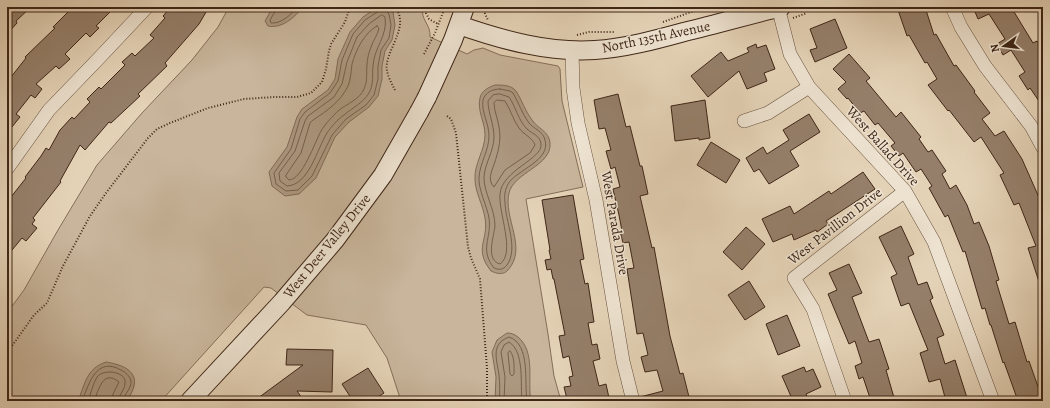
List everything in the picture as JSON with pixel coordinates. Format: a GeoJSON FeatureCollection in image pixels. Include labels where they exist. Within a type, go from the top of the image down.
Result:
{"type":"FeatureCollection","features":[{"type":"Feature","properties":{"kind":"street"},"geometry":{"type":"LineString","coordinates":[[7,169],[49,110],[147,7]]}},
{"type":"Feature","properties":{"kind":"street","name":"West Deer Valley Drive"},"geometry":{"type":"LineString","coordinates":[[190,401],[282,302],[335,240],[383,175],[427,97],[459,25],[465,7]]}},
{"type":"Feature","properties":{"kind":"street","name":"North 135th Avenue"},"geometry":{"type":"LineString","coordinates":[[459,25],[478,32],[539,47],[573,42],[596,50],[633,45],[779,7]]}},
{"type":"Feature","properties":{"kind":"street","name":"West Ballad Drive"},"geometry":{"type":"LineString","coordinates":[[779,7],[790,54],[809,87],[905,191],[934,242],[994,401]]}},
{"type":"Feature","properties":{"kind":"street"},"geometry":{"type":"LineString","coordinates":[[952,7],[961,27],[985,66],[1031,126],[1043,148]]}},
{"type":"Feature","properties":{"kind":"street","name":"West Parada Drive"},"geometry":{"type":"LineString","coordinates":[[573,42],[573,88],[578,123],[596,200],[623,361],[633,401]]}},
{"type":"Feature","properties":{"kind":"street"},"geometry":{"type":"LineString","coordinates":[[744,121],[768,113],[809,87]]}},
{"type":"Feature","properties":{"kind":"street","name":"West Pavillion Drive"},"geometry":{"type":"LineString","coordinates":[[845,401],[813,309],[794,278],[905,191]]}},
{"type":"Feature","properties":{"kind":"path"},"geometry":{"type":"LineString","coordinates":[[7,353],[34,315],[47,303],[63,266],[90,216],[106,192],[148,138],[157,129],[208,108],[244,100],[274,97],[297,97],[311,93],[322,82],[331,44],[345,22],[350,7]]}},
{"type":"Feature","properties":{"kind":"path"},"geometry":{"type":"LineString","coordinates":[[395,7],[400,18],[399,31],[386,64],[389,80],[395,90]]}},
{"type":"Feature","properties":{"kind":"path"},"geometry":{"type":"LineString","coordinates":[[438,24],[429,19],[426,13],[428,7],[443,11]]}},
{"type":"Feature","properties":{"kind":"path"},"geometry":{"type":"LineString","coordinates":[[424,54],[444,7]]}},
{"type":"Feature","properties":{"kind":"path"},"geometry":{"type":"LineString","coordinates":[[484,7],[487,18],[492,23]]}},
{"type":"Feature","properties":{"kind":"path"},"geometry":{"type":"LineString","coordinates":[[658,23],[710,7]]}},
{"type":"Feature","properties":{"kind":"path"},"geometry":{"type":"LineString","coordinates":[[573,42],[589,32],[618,32]]}},
{"type":"Feature","properties":{"kind":"path"},"geometry":{"type":"LineString","coordinates":[[447,116],[452,119],[456,133],[468,247],[480,279],[486,354],[487,401]]}},
{"type":"Feature","properties":{"kind":"shaded area"},"geometry":{"type":"Polygon","coordinates":[[[229,7],[423,7],[422,11],[429,29],[430,37],[467,54],[474,50],[483,48],[500,55],[558,66],[560,69],[562,101],[583,187],[526,199],[554,376],[561,401],[401,401],[387,358],[366,325],[307,315],[271,288],[264,287],[161,401],[7,401],[7,313],[24,290],[97,165],[142,113],[192,60],[218,27],[229,7]]]}},
{"type":"Feature","properties":{"kind":"water"},"geometry":{"type":"Polygon","coordinates":[[[273,7],[303,7],[296,15],[283,24],[278,26],[268,26],[265,21],[273,7]]]}},
{"type":"Feature","properties":{"kind":"water"},"geometry":{"type":"Polygon","coordinates":[[[378,7],[388,7],[393,12],[395,25],[392,40],[385,51],[382,66],[382,79],[378,96],[369,107],[349,122],[335,137],[316,178],[299,194],[285,196],[272,186],[269,172],[287,147],[297,117],[302,109],[328,90],[335,79],[338,59],[350,32],[363,17],[378,7]]]}},
{"type":"Feature","properties":{"kind":"water"},"geometry":{"type":"Polygon","coordinates":[[[495,85],[509,86],[516,91],[530,117],[534,123],[548,136],[550,143],[549,151],[545,158],[518,180],[512,186],[509,193],[509,212],[516,243],[516,252],[514,261],[508,270],[500,274],[491,271],[483,256],[482,250],[486,226],[483,208],[476,189],[475,179],[476,168],[485,141],[484,126],[480,112],[480,98],[484,91],[495,85]]]}},
{"type":"Feature","properties":{"kind":"water"},"geometry":{"type":"Polygon","coordinates":[[[507,333],[518,337],[524,343],[527,351],[530,367],[531,401],[495,401],[496,377],[492,352],[497,340],[507,333]]]}},
{"type":"Feature","properties":{"kind":"water"},"geometry":{"type":"Polygon","coordinates":[[[106,362],[126,368],[133,375],[134,386],[127,401],[78,401],[90,373],[99,365],[106,362]]]}},
{"type":"Feature","properties":{"kind":"building"},"geometry":{"type":"Polygon","coordinates":[[[7,7],[31,7],[16,21],[17,23],[7,34],[7,7]]]}},
{"type":"Feature","properties":{"kind":"building"},"geometry":{"type":"Polygon","coordinates":[[[73,7],[115,7],[96,26],[99,28],[90,37],[86,33],[65,54],[70,59],[59,69],[56,66],[36,84],[42,89],[35,98],[31,95],[16,114],[20,117],[7,133],[7,74],[11,77],[26,58],[25,57],[55,28],[53,27],[73,7]]]}},
{"type":"Feature","properties":{"kind":"building"},"geometry":{"type":"Polygon","coordinates":[[[171,7],[209,7],[199,24],[165,63],[167,66],[138,94],[140,96],[111,123],[109,122],[85,150],[80,145],[60,181],[61,182],[33,218],[35,220],[32,224],[37,228],[26,241],[22,238],[7,256],[7,202],[26,178],[25,177],[46,148],[49,150],[60,130],[72,117],[74,119],[90,102],[87,99],[99,87],[101,89],[125,65],[122,62],[132,53],[135,56],[154,38],[150,35],[165,18],[163,16],[171,7]]]}},
{"type":"Feature","properties":{"kind":"building"},"geometry":{"type":"Polygon","coordinates":[[[908,7],[925,7],[934,35],[936,34],[954,66],[956,65],[990,113],[982,119],[995,136],[1004,131],[1022,159],[1041,202],[1043,201],[1043,288],[1041,288],[1028,248],[1036,246],[1019,203],[1014,205],[1000,175],[1004,173],[981,137],[974,142],[928,85],[937,79],[927,62],[925,63],[909,35],[907,36],[898,10],[908,7]]]}},
{"type":"Feature","properties":{"kind":"building"},"geometry":{"type":"Polygon","coordinates":[[[973,7],[1011,7],[1033,43],[1037,41],[1043,50],[1043,107],[1030,88],[1028,90],[1019,76],[1025,72],[1011,50],[1003,55],[997,44],[1005,39],[989,14],[978,19],[973,7]]]}},
{"type":"Feature","properties":{"kind":"building"},"geometry":{"type":"Polygon","coordinates":[[[835,19],[847,48],[815,62],[810,50],[817,48],[810,29],[835,19]]]}},
{"type":"Feature","properties":{"kind":"building"},"geometry":{"type":"Polygon","coordinates":[[[756,44],[757,48],[766,45],[775,69],[764,73],[767,81],[747,89],[739,71],[708,97],[691,76],[721,52],[728,61],[749,52],[747,48],[756,44]]]}},
{"type":"Feature","properties":{"kind":"building"},"geometry":{"type":"Polygon","coordinates":[[[849,54],[870,78],[866,81],[896,117],[901,112],[921,137],[919,139],[928,152],[932,150],[946,171],[942,174],[950,189],[956,185],[967,205],[974,224],[979,222],[989,246],[999,280],[996,281],[1009,324],[1015,322],[1027,362],[1029,361],[1043,401],[1018,401],[1004,362],[1003,363],[985,308],[982,309],[965,251],[963,252],[948,215],[945,217],[929,188],[932,186],[921,169],[916,172],[903,153],[899,156],[891,146],[895,143],[878,123],[875,125],[864,111],[860,113],[848,98],[847,99],[838,89],[846,82],[833,69],[849,54]]]}},
{"type":"Feature","properties":{"kind":"building"},"geometry":{"type":"Polygon","coordinates":[[[618,94],[626,127],[630,126],[640,166],[642,166],[648,194],[640,196],[652,248],[654,247],[670,336],[680,374],[683,373],[690,401],[641,401],[640,397],[663,391],[657,370],[645,372],[641,357],[648,355],[643,333],[637,334],[627,269],[634,268],[629,242],[623,243],[620,231],[622,231],[613,189],[620,187],[615,167],[611,169],[606,151],[611,150],[605,128],[599,129],[594,100],[618,94]]]}},
{"type":"Feature","properties":{"kind":"building"},"geometry":{"type":"Polygon","coordinates":[[[705,100],[710,138],[675,141],[671,106],[705,100]]]}},
{"type":"Feature","properties":{"kind":"building"},"geometry":{"type":"Polygon","coordinates":[[[809,114],[820,132],[790,151],[799,166],[769,184],[759,169],[754,172],[746,158],[763,147],[767,154],[789,140],[783,130],[809,114]]]}},
{"type":"Feature","properties":{"kind":"building"},"geometry":{"type":"Polygon","coordinates":[[[711,142],[740,160],[726,183],[697,165],[711,142]]]}},
{"type":"Feature","properties":{"kind":"building"},"geometry":{"type":"Polygon","coordinates":[[[863,172],[875,189],[826,221],[828,224],[817,232],[816,230],[794,240],[792,234],[773,242],[762,219],[790,206],[794,214],[829,191],[831,194],[863,172]]]}},
{"type":"Feature","properties":{"kind":"building"},"geometry":{"type":"Polygon","coordinates":[[[573,195],[584,259],[580,260],[585,284],[588,283],[594,322],[588,323],[592,345],[597,344],[600,359],[593,361],[599,386],[606,384],[609,398],[596,401],[575,401],[574,398],[567,399],[564,387],[571,386],[569,377],[573,376],[569,356],[563,358],[559,336],[565,335],[554,279],[551,269],[547,270],[545,260],[551,259],[542,200],[573,195]]]}},
{"type":"Feature","properties":{"kind":"building"},"geometry":{"type":"Polygon","coordinates":[[[901,226],[914,254],[908,257],[918,285],[927,282],[933,298],[930,300],[944,335],[937,338],[945,364],[955,360],[968,401],[946,401],[940,379],[929,382],[920,353],[928,350],[909,303],[901,306],[891,277],[897,274],[879,237],[901,226]]]}},
{"type":"Feature","properties":{"kind":"building"},"geometry":{"type":"Polygon","coordinates":[[[746,227],[765,244],[742,270],[723,252],[746,227]]]}},
{"type":"Feature","properties":{"kind":"building"},"geometry":{"type":"Polygon","coordinates":[[[849,264],[862,293],[852,297],[869,342],[879,339],[889,369],[886,370],[895,401],[871,401],[863,377],[859,379],[855,366],[862,363],[855,341],[849,344],[828,294],[837,290],[829,273],[849,264]]]}},
{"type":"Feature","properties":{"kind":"building"},"geometry":{"type":"Polygon","coordinates":[[[749,281],[765,307],[745,320],[728,295],[749,281]]]}},
{"type":"Feature","properties":{"kind":"building"},"geometry":{"type":"Polygon","coordinates":[[[787,315],[800,346],[778,355],[766,324],[787,315]]]}},
{"type":"Feature","properties":{"kind":"building"},"geometry":{"type":"Polygon","coordinates":[[[287,349],[333,350],[332,392],[297,391],[304,401],[254,401],[303,365],[286,365],[287,349]]]}},
{"type":"Feature","properties":{"kind":"building"},"geometry":{"type":"Polygon","coordinates":[[[804,367],[806,372],[813,369],[821,387],[806,394],[809,401],[793,401],[782,376],[804,367]]]}},
{"type":"Feature","properties":{"kind":"building"},"geometry":{"type":"Polygon","coordinates":[[[368,368],[384,393],[372,401],[353,401],[342,384],[368,368]]]}}]}
